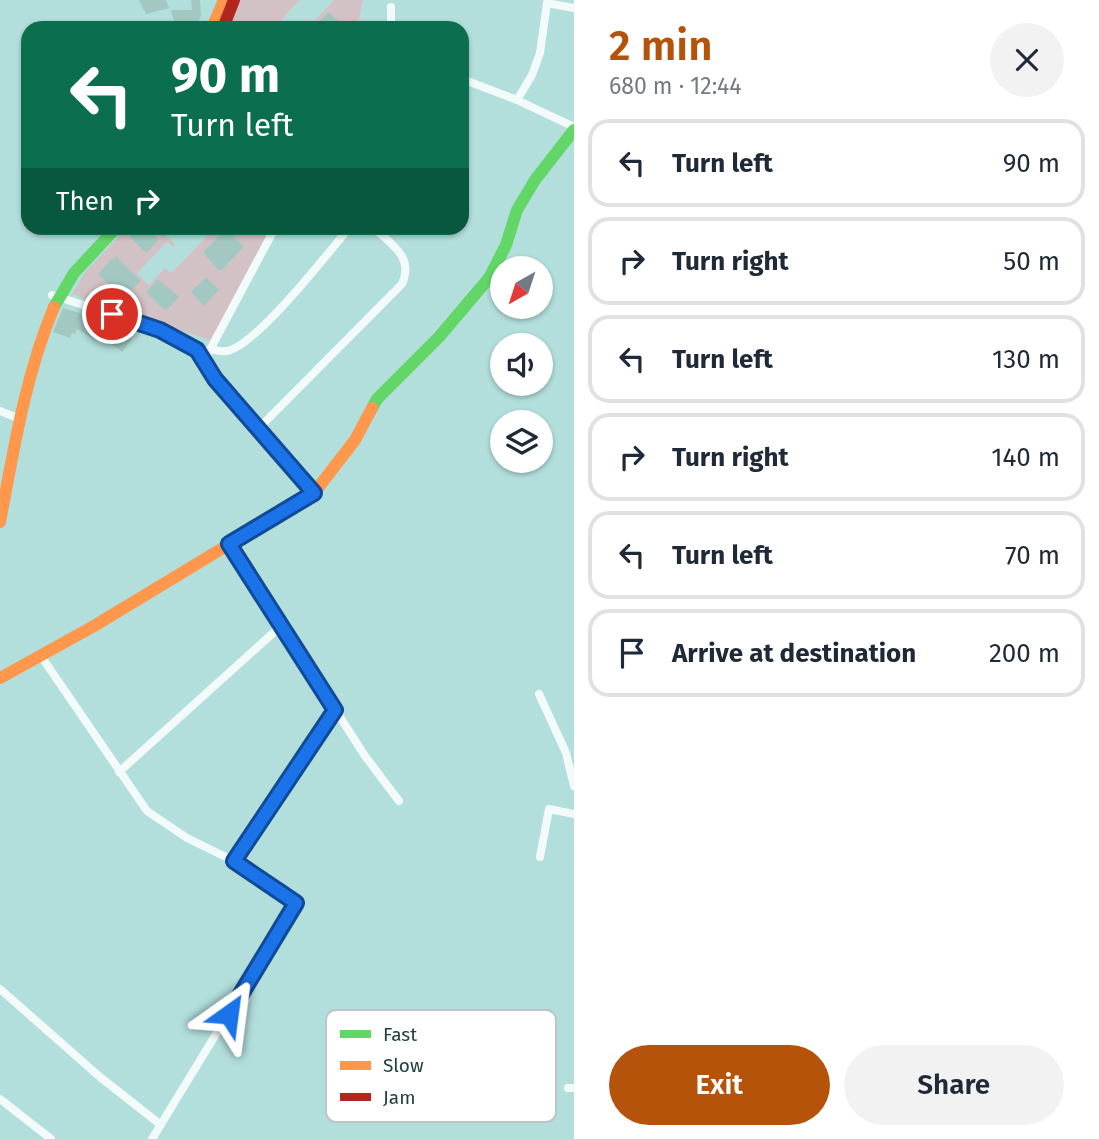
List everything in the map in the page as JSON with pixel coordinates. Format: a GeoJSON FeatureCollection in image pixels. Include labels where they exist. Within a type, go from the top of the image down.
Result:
{"type":"FeatureCollection","features":[{"type":"Feature","properties":{"kind":"street"},"geometry":{"type":"LineString","coordinates":[[215,21],[225,0]]}},
{"type":"Feature","properties":{"kind":"street"},"geometry":{"type":"LineString","coordinates":[[224,21],[232,0]]}},
{"type":"Feature","properties":{"kind":"street"},"geometry":{"type":"LineString","coordinates":[[517,100],[532,75],[540,53],[547,3],[574,8]]}},
{"type":"Feature","properties":{"kind":"street"},"geometry":{"type":"LineString","coordinates":[[391,7],[391,21]]}},
{"type":"Feature","properties":{"kind":"street"},"geometry":{"type":"LineString","coordinates":[[0,678],[314,493],[355,440],[377,399],[439,337],[489,278],[506,245],[517,210],[535,180],[574,128],[517,100],[469,82]]}},
{"type":"Feature","properties":{"kind":"street"},"geometry":{"type":"LineString","coordinates":[[0,485],[36,330],[61,298],[73,268],[104,235]]}},
{"type":"Feature","properties":{"kind":"street"},"geometry":{"type":"LineString","coordinates":[[0,522],[34,358],[45,326],[72,276],[110,235]]}},
{"type":"Feature","properties":{"kind":"street"},"geometry":{"type":"LineString","coordinates":[[204,361],[271,235]]}},
{"type":"Feature","properties":{"kind":"street"},"geometry":{"type":"LineString","coordinates":[[211,349],[227,351],[246,342],[286,304],[343,235]]}},
{"type":"Feature","properties":{"kind":"street"},"geometry":{"type":"LineString","coordinates":[[258,429],[402,284],[407,272],[403,257],[381,235]]}},
{"type":"Feature","properties":{"kind":"street"},"geometry":{"type":"LineString","coordinates":[[61,298],[160,330],[197,350],[215,379],[314,493]]}},
{"type":"Feature","properties":{"kind":"street"},"geometry":{"type":"LineString","coordinates":[[0,411],[15,417]]}},
{"type":"Feature","properties":{"kind":"street"},"geometry":{"type":"LineString","coordinates":[[229,544],[365,756],[399,801]]}},
{"type":"Feature","properties":{"kind":"street"},"geometry":{"type":"LineString","coordinates":[[120,772],[282,625]]}},
{"type":"Feature","properties":{"kind":"street"},"geometry":{"type":"LineString","coordinates":[[41,656],[147,811],[187,838],[234,861],[296,903],[152,1139]]}},
{"type":"Feature","properties":{"kind":"street"},"geometry":{"type":"LineString","coordinates":[[539,694],[566,752],[574,786]]}},
{"type":"Feature","properties":{"kind":"street"},"geometry":{"type":"LineString","coordinates":[[234,861],[335,710]]}},
{"type":"Feature","properties":{"kind":"street"},"geometry":{"type":"LineString","coordinates":[[540,857],[549,809],[574,814]]}},
{"type":"Feature","properties":{"kind":"street"},"geometry":{"type":"LineString","coordinates":[[0,989],[100,1077],[161,1125]]}},
{"type":"Feature","properties":{"kind":"street"},"geometry":{"type":"LineString","coordinates":[[0,1099],[51,1139]]}},
{"type":"Feature","properties":{"kind":"shaded area"},"geometry":{"type":"Polygon","coordinates":[[[240,0],[300,0],[280,21],[231,21],[240,0]]]}},
{"type":"Feature","properties":{"kind":"shaded area"},"geometry":{"type":"Polygon","coordinates":[[[334,0],[363,0],[358,21],[314,21],[334,0]]]}},
{"type":"Feature","properties":{"kind":"shaded area"},"geometry":{"type":"Polygon","coordinates":[[[120,235],[165,235],[175,244],[173,247],[167,242],[137,273],[149,285],[165,268],[171,273],[208,235],[268,235],[212,341],[72,294],[86,271],[120,235]]]}},
{"type":"Feature","properties":{"kind":"building"},"geometry":{"type":"Polygon","coordinates":[[[139,0],[166,0],[169,8],[146,14],[139,0]]]}},
{"type":"Feature","properties":{"kind":"building"},"geometry":{"type":"Polygon","coordinates":[[[191,0],[200,0],[199,21],[174,21],[171,10],[192,10],[191,0]]]}},
{"type":"Feature","properties":{"kind":"building"},"geometry":{"type":"Polygon","coordinates":[[[329,12],[338,21],[320,21],[329,12]]]}},
{"type":"Feature","properties":{"kind":"building"},"geometry":{"type":"Polygon","coordinates":[[[154,235],[159,240],[146,253],[130,237],[154,235]]]}},
{"type":"Feature","properties":{"kind":"building"},"geometry":{"type":"Polygon","coordinates":[[[220,235],[232,235],[244,246],[222,270],[218,270],[203,252],[220,235]]]}},
{"type":"Feature","properties":{"kind":"building"},"geometry":{"type":"Polygon","coordinates":[[[116,256],[141,281],[122,298],[98,274],[116,256]]]}},
{"type":"Feature","properties":{"kind":"building"},"geometry":{"type":"Polygon","coordinates":[[[206,277],[219,290],[204,306],[191,292],[206,277]]]}},
{"type":"Feature","properties":{"kind":"building"},"geometry":{"type":"Polygon","coordinates":[[[158,279],[179,297],[167,310],[146,292],[158,279]]]}},
{"type":"Feature","properties":{"kind":"building"},"geometry":{"type":"Polygon","coordinates":[[[63,308],[89,316],[116,333],[119,329],[132,339],[122,352],[100,335],[97,341],[77,329],[70,338],[53,332],[63,308]]]}},
{"type":"Feature","properties":{"kind":"traffic: fast"},"geometry":{"type":"LineString","coordinates":[[372,408],[377,399],[439,337],[489,278],[506,245],[517,210],[535,180],[574,130]]}},
{"type":"Feature","properties":{"kind":"traffic: fast"},"geometry":{"type":"LineString","coordinates":[[54,307],[74,273],[109,235]]}},
{"type":"Feature","properties":{"kind":"traffic: slow"},"geometry":{"type":"LineString","coordinates":[[215,21],[224,0]]}},
{"type":"Feature","properties":{"kind":"traffic: slow"},"geometry":{"type":"LineString","coordinates":[[0,522],[28,386],[54,307]]}},
{"type":"Feature","properties":{"kind":"traffic: slow"},"geometry":{"type":"LineString","coordinates":[[0,678],[94,626],[314,493],[355,440],[372,408]]}},
{"type":"Feature","properties":{"kind":"traffic: jam"},"geometry":{"type":"LineString","coordinates":[[226,21],[234,0]]}},
{"type":"Feature","properties":{"kind":"route"},"geometry":{"type":"LineString","coordinates":[[112,314],[160,330],[197,350],[215,379],[314,493],[229,544],[335,710],[234,861],[296,903],[229,1014]]}}]}
